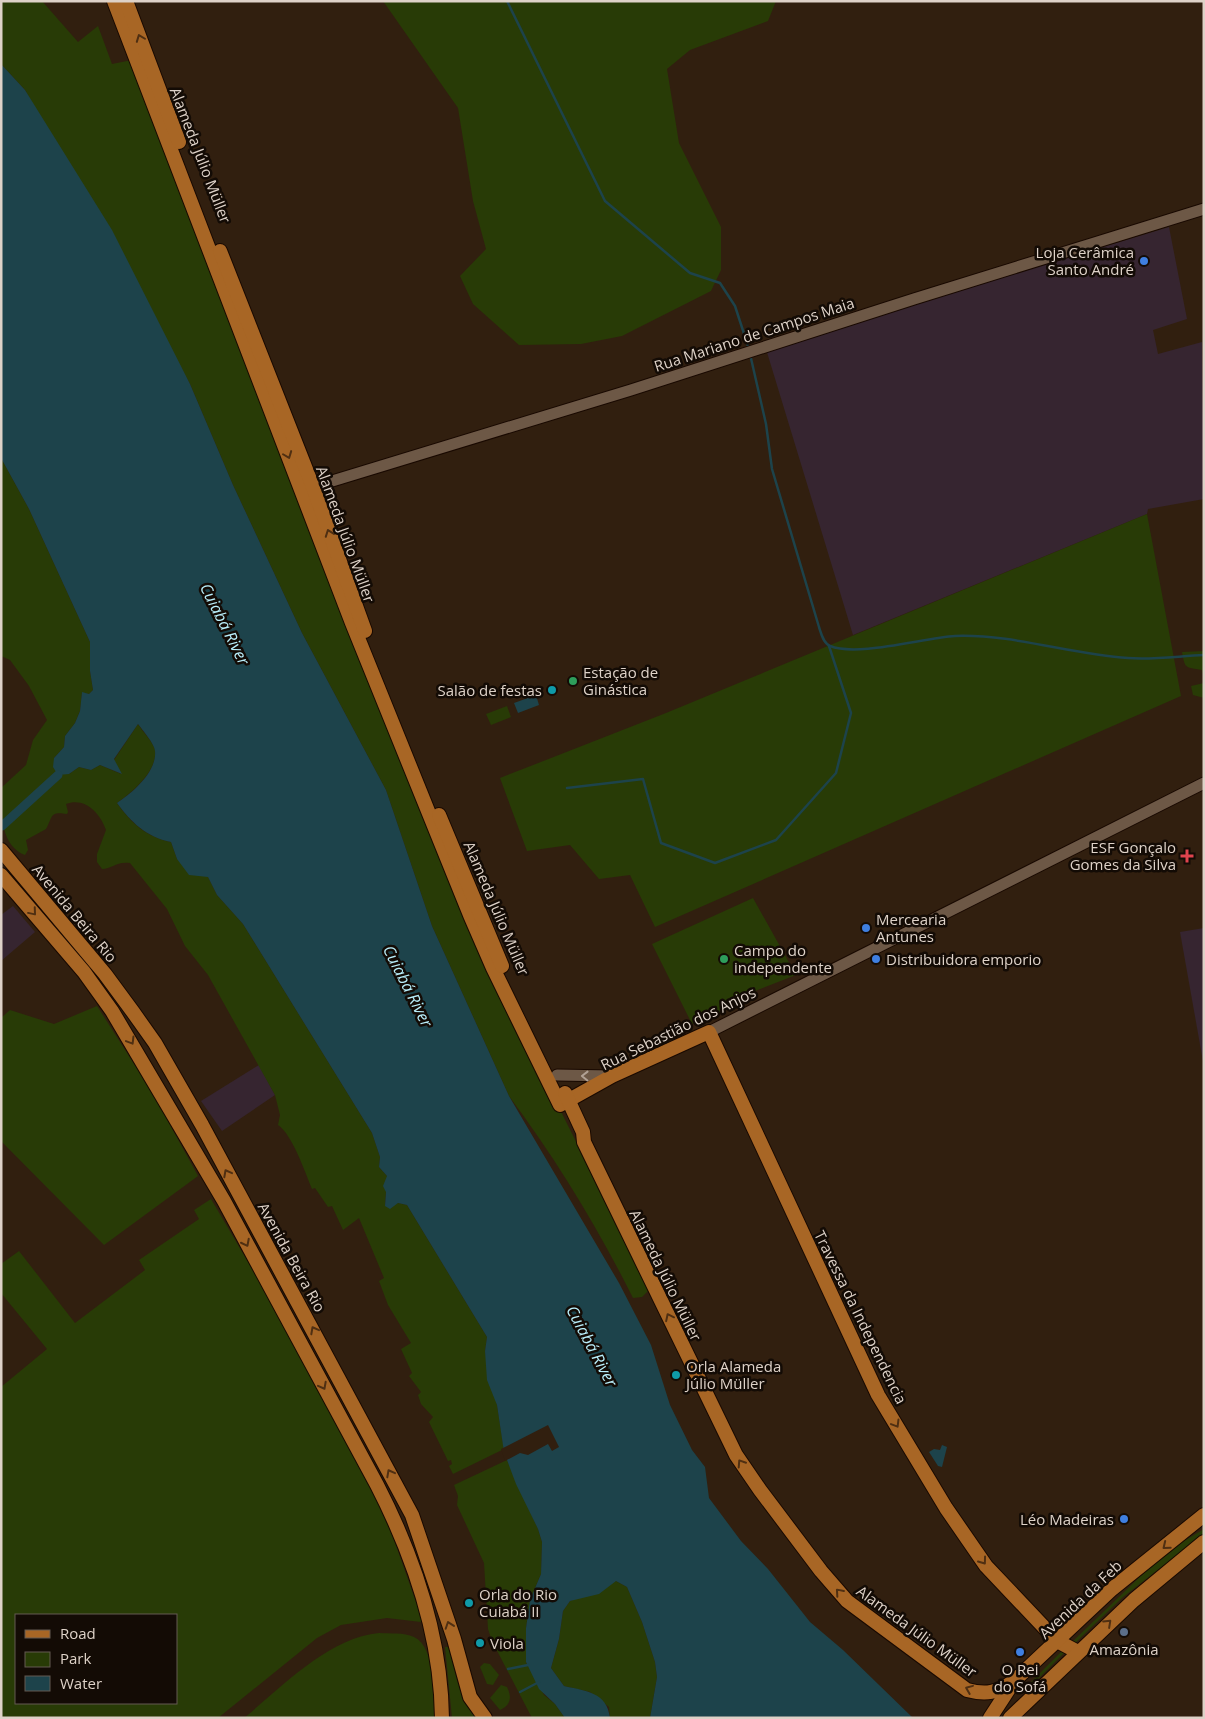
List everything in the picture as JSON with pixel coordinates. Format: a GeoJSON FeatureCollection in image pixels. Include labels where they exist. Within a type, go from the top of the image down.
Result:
{"type":"FeatureCollection","features":[{"type":"Feature","properties":{"kind":"main road","name":"Alameda Júlio Müller"},"geometry":{"type":"LineString","coordinates":[[114,1],[373,653],[502,965],[557,1076],[564,1103]]}},
{"type":"Feature","properties":{"kind":"main road","name":"Alameda Júlio Müller"},"geometry":{"type":"LineString","coordinates":[[126,1],[307,489],[352,623],[470,915],[493,968],[564,1103],[583,1132],[584,1142],[736,1455],[821,1571],[847,1601],[967,1690],[977,1693],[995,1693],[1014,1682]]}},
{"type":"Feature","properties":{"kind":"main road","name":"Avenida Beira Rio"},"geometry":{"type":"LineString","coordinates":[[1,850],[105,974],[133,1012],[155,1043],[202,1125],[412,1515],[454,1639],[470,1697],[485,1718]]}},
{"type":"Feature","properties":{"kind":"main road"},"geometry":{"type":"LineString","coordinates":[[1,875],[84,972],[112,1010],[224,1201],[397,1524],[419,1581],[432,1634],[442,1716]]}},
{"type":"Feature","properties":{"kind":"main road","name":"Rua Sebastião dos Anjos"},"geometry":{"type":"LineString","coordinates":[[564,1103],[612,1076],[709,1032]]}},
{"type":"Feature","properties":{"kind":"main road","name":"Travessa da Independencia"},"geometry":{"type":"LineString","coordinates":[[709,1032],[872,1382],[946,1508],[986,1566],[1057,1640],[1078,1652]]}},
{"type":"Feature","properties":{"kind":"main road"},"geometry":{"type":"LineString","coordinates":[[158,1088],[170,1101],[189,1129],[198,1132],[202,1125]]}},
{"type":"Feature","properties":{"kind":"main road"},"geometry":{"type":"LineString","coordinates":[[224,1201],[229,1199],[235,1201],[252,1220]]}},
{"type":"Feature","properties":{"kind":"main road","name":"Avenida da Feb"},"geometry":{"type":"LineString","coordinates":[[990,1718],[1014,1682],[1057,1640],[1112,1589],[1204,1515]]}},
{"type":"Feature","properties":{"kind":"main road"},"geometry":{"type":"LineString","coordinates":[[1010,1718],[1155,1581],[1204,1542]]}},
{"type":"Feature","properties":{"kind":"main road"},"geometry":{"type":"LineString","coordinates":[[432,1634],[448,1646],[463,1689],[470,1697]]}},
{"type":"Feature","properties":{"kind":"street","name":"Rua Mariano de Campos Maia"},"geometry":{"type":"LineString","coordinates":[[307,489],[736,357],[760,347],[1204,209]]}},
{"type":"Feature","properties":{"kind":"street","name":"Rua Sebastião dos Anjos"},"geometry":{"type":"LineString","coordinates":[[709,1032],[1204,783]]}},
{"type":"Feature","properties":{"kind":"street"},"geometry":{"type":"LineString","coordinates":[[557,1076],[612,1076]]}},
{"type":"Feature","properties":{"kind":"shaded area"},"geometry":{"type":"Polygon","coordinates":[[[1169,227],[1187,319],[1153,330],[1158,354],[1202,342],[1204,499],[1148,509],[1147,514],[853,635],[766,349],[1169,227]]]}},
{"type":"Feature","properties":{"kind":"shaded area"},"geometry":{"type":"Polygon","coordinates":[[[13,906],[35,932],[1,961],[1,915],[13,906]]]}},
{"type":"Feature","properties":{"kind":"shaded area"},"geometry":{"type":"Polygon","coordinates":[[[1204,928],[1204,1067],[1180,932],[1204,928]]]}},
{"type":"Feature","properties":{"kind":"shaded area"},"geometry":{"type":"Polygon","coordinates":[[[259,1065],[275,1095],[222,1131],[201,1101],[259,1065]]]}},
{"type":"Feature","properties":{"kind":"green space"},"geometry":{"type":"Polygon","coordinates":[[[1,1],[42,1],[78,42],[98,26],[112,64],[132,60],[506,1002],[650,1289],[642,1297],[633,1298],[576,1194],[509,1096],[432,926],[386,790],[302,633],[233,485],[190,384],[25,90],[1,64],[1,1]]]}},
{"type":"Feature","properties":{"kind":"green space"},"geometry":{"type":"Polygon","coordinates":[[[383,1],[776,1],[768,21],[690,50],[667,69],[679,143],[721,227],[721,270],[711,291],[622,336],[581,344],[519,345],[473,304],[460,276],[486,249],[473,201],[458,108],[383,1]]]}},
{"type":"Feature","properties":{"kind":"green space"},"geometry":{"type":"Polygon","coordinates":[[[1,458],[29,509],[90,642],[90,671],[93,690],[89,694],[82,693],[80,711],[75,723],[65,736],[64,747],[54,758],[69,774],[79,767],[91,770],[100,765],[121,774],[114,760],[138,724],[150,740],[155,750],[152,766],[142,781],[117,803],[140,828],[154,837],[171,842],[177,859],[208,877],[217,895],[243,924],[372,1133],[380,1157],[379,1167],[387,1176],[385,1206],[398,1203],[407,1205],[487,1337],[485,1351],[497,1405],[504,1449],[453,1474],[449,1466],[452,1464],[451,1460],[448,1461],[429,1422],[433,1417],[421,1404],[418,1395],[421,1392],[409,1376],[412,1373],[401,1349],[411,1343],[388,1305],[379,1281],[384,1278],[359,1218],[343,1230],[332,1206],[328,1207],[315,1188],[312,1189],[293,1145],[278,1125],[280,1115],[275,1095],[208,975],[185,946],[167,909],[130,863],[121,863],[102,869],[97,862],[97,854],[106,830],[96,812],[85,805],[73,802],[66,804],[67,814],[54,814],[46,829],[26,840],[28,850],[25,855],[11,844],[6,836],[2,817],[1,788],[26,765],[33,740],[47,720],[29,686],[10,660],[1,656],[1,458]]]}},
{"type":"Feature","properties":{"kind":"green space"},"geometry":{"type":"Polygon","coordinates":[[[1147,514],[1181,696],[655,927],[630,875],[599,879],[570,845],[527,851],[500,778],[666,713],[1147,514]]]}},
{"type":"Feature","properties":{"kind":"green space"},"geometry":{"type":"Polygon","coordinates":[[[1204,651],[1204,678],[1202,670],[1185,664],[1182,652],[1204,651]]]}},
{"type":"Feature","properties":{"kind":"green space"},"geometry":{"type":"Polygon","coordinates":[[[1204,683],[1204,698],[1193,695],[1191,686],[1204,683]]]}},
{"type":"Feature","properties":{"kind":"green space"},"geometry":{"type":"Polygon","coordinates":[[[507,706],[511,717],[491,725],[486,714],[507,706]]]}},
{"type":"Feature","properties":{"kind":"green space","name":"Campo do independente"},"geometry":{"type":"Polygon","coordinates":[[[753,898],[796,975],[750,993],[722,1012],[692,1024],[652,944],[753,898]]]}},
{"type":"Feature","properties":{"kind":"green space"},"geometry":{"type":"Polygon","coordinates":[[[97,1006],[152,1092],[198,1176],[104,1245],[1,1141],[1,1018],[10,1010],[54,1024],[97,1006]]]}},
{"type":"Feature","properties":{"kind":"green space"},"geometry":{"type":"Polygon","coordinates":[[[211,1199],[251,1267],[374,1493],[393,1537],[422,1619],[421,1622],[387,1618],[341,1625],[317,1638],[218,1718],[1,1718],[1,1387],[47,1349],[1,1293],[1,1264],[19,1251],[75,1323],[145,1270],[139,1260],[199,1219],[194,1210],[211,1199]]]}},
{"type":"Feature","properties":{"kind":"green space"},"geometry":{"type":"Polygon","coordinates":[[[507,1460],[542,1542],[541,1574],[530,1600],[526,1628],[526,1662],[544,1695],[555,1704],[565,1718],[532,1718],[492,1641],[488,1629],[484,1563],[457,1505],[458,1496],[454,1485],[507,1460]]]}},
{"type":"Feature","properties":{"kind":"green space"},"geometry":{"type":"Polygon","coordinates":[[[1204,1529],[1204,1534],[1123,1597],[1074,1644],[1071,1643],[1146,1571],[1174,1547],[1204,1529]]]}},
{"type":"Feature","properties":{"kind":"green space"},"geometry":{"type":"Polygon","coordinates":[[[616,1581],[627,1587],[642,1622],[655,1662],[657,1677],[650,1718],[610,1718],[609,1707],[590,1692],[564,1686],[551,1668],[559,1639],[563,1611],[570,1601],[616,1581]]]}},
{"type":"Feature","properties":{"kind":"green space"},"geometry":{"type":"Polygon","coordinates":[[[379,1633],[406,1634],[421,1642],[430,1661],[436,1718],[244,1718],[290,1678],[324,1654],[360,1637],[379,1633]]]}},
{"type":"Feature","properties":{"kind":"green space"},"geometry":{"type":"Polygon","coordinates":[[[445,1647],[449,1647],[458,1683],[479,1718],[452,1718],[445,1647]]]}},
{"type":"Feature","properties":{"kind":"green space"},"geometry":{"type":"Polygon","coordinates":[[[1063,1650],[1065,1652],[1026,1691],[1024,1689],[1063,1650]]]}},
{"type":"Feature","properties":{"kind":"green space"},"geometry":{"type":"Polygon","coordinates":[[[484,1663],[490,1664],[499,1675],[493,1685],[487,1684],[480,1667],[484,1663]]]}},
{"type":"Feature","properties":{"kind":"green space"},"geometry":{"type":"Polygon","coordinates":[[[501,1685],[507,1687],[510,1700],[500,1710],[490,1698],[501,1685]]]}},
{"type":"Feature","properties":{"kind":"water","name":"Cuiabá River"},"geometry":{"type":"Polygon","coordinates":[[[1,64],[25,90],[112,230],[190,384],[233,485],[302,633],[386,790],[432,926],[509,1096],[619,1283],[651,1345],[670,1405],[692,1450],[705,1467],[709,1498],[741,1541],[768,1569],[810,1622],[843,1650],[913,1718],[650,1718],[657,1677],[655,1662],[642,1622],[627,1587],[616,1581],[599,1594],[570,1601],[563,1611],[559,1639],[551,1668],[564,1686],[587,1691],[600,1698],[608,1709],[610,1718],[565,1718],[555,1704],[539,1689],[526,1662],[526,1628],[530,1600],[541,1574],[542,1542],[504,1452],[497,1405],[487,1380],[485,1351],[487,1337],[407,1205],[398,1203],[390,1209],[385,1206],[386,1192],[383,1186],[387,1176],[379,1167],[380,1157],[372,1133],[243,924],[217,895],[208,877],[189,875],[177,859],[171,842],[162,840],[140,828],[117,803],[136,788],[148,774],[155,759],[153,744],[138,724],[114,759],[122,774],[100,765],[91,770],[79,767],[69,774],[58,775],[53,767],[54,758],[64,747],[65,736],[75,723],[80,711],[82,692],[89,694],[93,690],[90,671],[90,642],[29,509],[1,458],[1,64]]]}},
{"type":"Feature","properties":{"kind":"water"},"geometry":{"type":"Polygon","coordinates":[[[536,695],[539,705],[518,713],[514,703],[536,695]]]}},
{"type":"Feature","properties":{"kind":"water"},"geometry":{"type":"Polygon","coordinates":[[[942,1445],[947,1447],[942,1467],[938,1466],[929,1452],[934,1449],[940,1450],[942,1445]]]}},
{"type":"Feature","properties":{"kind":"pier"},"geometry":{"type":"Polygon","coordinates":[[[548,1425],[559,1447],[552,1451],[548,1444],[528,1455],[520,1453],[505,1461],[501,1449],[548,1425]]]}},
{"type":"Feature","properties":{"kind":"waterway"},"geometry":{"type":"LineString","coordinates":[[507,1],[605,201],[690,273],[720,283],[735,306],[749,349]]}},
{"type":"Feature","properties":{"kind":"waterway"},"geometry":{"type":"LineString","coordinates":[[750,354],[766,424],[772,469],[821,632],[828,645],[842,649],[873,648],[942,637],[977,636],[1128,658],[1204,655]]}},
{"type":"Feature","properties":{"kind":"waterway"},"geometry":{"type":"LineString","coordinates":[[567,788],[643,779],[661,843],[715,863],[776,840],[836,773],[851,713],[829,646]]}},
{"type":"Feature","properties":{"kind":"waterway"},"geometry":{"type":"LineString","coordinates":[[2,826],[58,775]]}},
{"type":"Feature","properties":{"kind":"waterway"},"geometry":{"type":"LineString","coordinates":[[508,1669],[528,1665]]}},
{"type":"Feature","properties":{"kind":"waterway"},"geometry":{"type":"LineString","coordinates":[[520,1692],[539,1682]]}},
{"type":"Feature","properties":{"kind":"place","name":"Loja Cerâmica Santo André"},"geometry":{"type":"Point","coordinates":[1144,261]}},
{"type":"Feature","properties":{"kind":"place","name":"Estação de Ginástica"},"geometry":{"type":"Point","coordinates":[573,681]}},
{"type":"Feature","properties":{"kind":"place","name":"Salão de festas"},"geometry":{"type":"Point","coordinates":[552,690]}},
{"type":"Feature","properties":{"kind":"place","name":"ESF Gonçalo Gomes da Silva"},"geometry":{"type":"Point","coordinates":[1187,856]}},
{"type":"Feature","properties":{"kind":"place","name":"Mercearia Antunes"},"geometry":{"type":"Point","coordinates":[866,928]}},
{"type":"Feature","properties":{"kind":"place","name":"Campo do independente"},"geometry":{"type":"Point","coordinates":[724,959]}},
{"type":"Feature","properties":{"kind":"place","name":"Distribuidora emporio"},"geometry":{"type":"Point","coordinates":[876,959]}},
{"type":"Feature","properties":{"kind":"place","name":"Orla Alameda Júlio Müller"},"geometry":{"type":"Point","coordinates":[676,1375]}},
{"type":"Feature","properties":{"kind":"place","name":"Léo Madeiras"},"geometry":{"type":"Point","coordinates":[1124,1519]}},
{"type":"Feature","properties":{"kind":"place","name":"Orla do Rio Cuiabá II"},"geometry":{"type":"Point","coordinates":[469,1603]}},
{"type":"Feature","properties":{"kind":"place","name":"Amazônia"},"geometry":{"type":"Point","coordinates":[1124,1632]}},
{"type":"Feature","properties":{"kind":"place","name":"Viola"},"geometry":{"type":"Point","coordinates":[480,1643]}},
{"type":"Feature","properties":{"kind":"place","name":"O Rei do Sofá"},"geometry":{"type":"Point","coordinates":[1020,1652]}}]}
